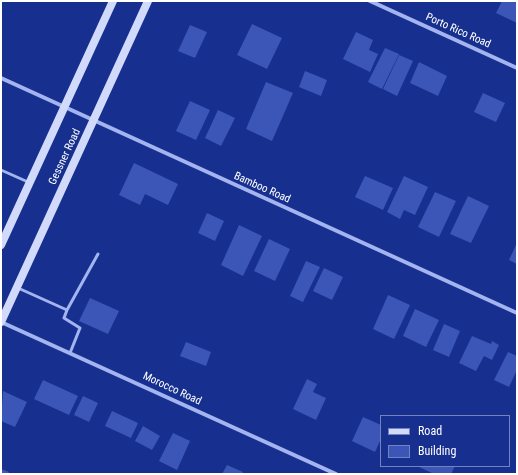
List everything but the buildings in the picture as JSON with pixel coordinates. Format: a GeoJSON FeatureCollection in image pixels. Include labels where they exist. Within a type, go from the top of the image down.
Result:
{"type":"FeatureCollection","features":[{"type":"Feature","properties":{"kind":"main road","name":"Gessner Road"},"geometry":{"type":"LineString","coordinates":[[1,245],[3,233],[30,183],[113,1]]}},
{"type":"Feature","properties":{"kind":"main road","name":"Gessner Road"},"geometry":{"type":"LineString","coordinates":[[1,322],[148,1]]}},
{"type":"Feature","properties":{"kind":"street","name":"Porto Rico Road"},"geometry":{"type":"LineString","coordinates":[[370,1],[517,68]]}},
{"type":"Feature","properties":{"kind":"street","name":"Bamboo Road"},"geometry":{"type":"LineString","coordinates":[[1,78],[517,313]]}},
{"type":"Feature","properties":{"kind":"street","name":"Morocco Road"},"geometry":{"type":"LineString","coordinates":[[1,322],[336,474]]}},
{"type":"Feature","properties":{"kind":"lane"},"geometry":{"type":"LineString","coordinates":[[1,170],[30,183]]}},
{"type":"Feature","properties":{"kind":"lane"},"geometry":{"type":"LineString","coordinates":[[70,352],[80,328],[64,318],[98,254]]}},
{"type":"Feature","properties":{"kind":"lane"},"geometry":{"type":"LineString","coordinates":[[17,287],[67,310]]}}]}
